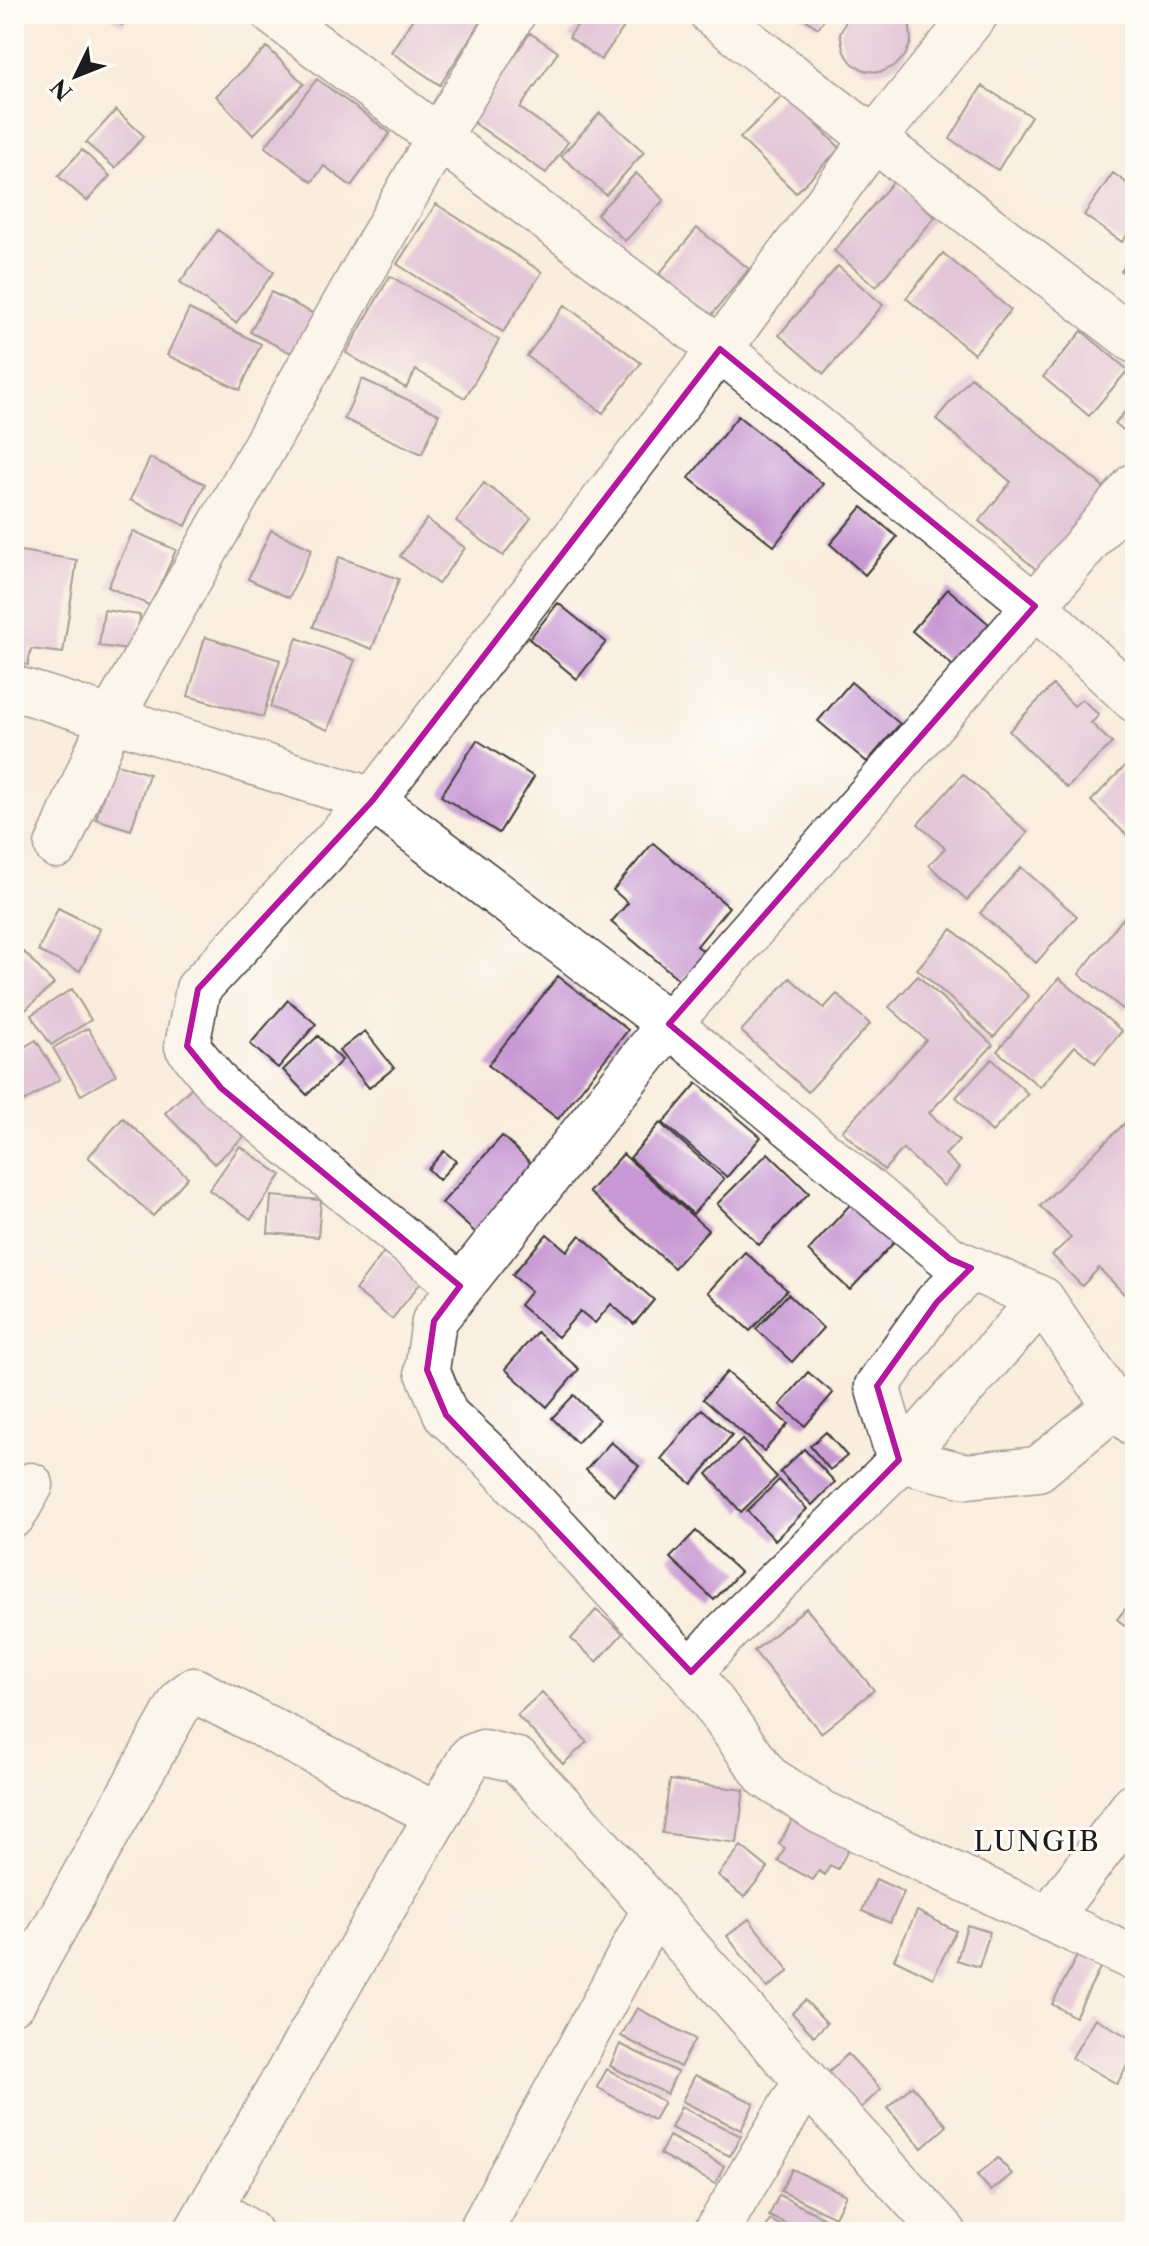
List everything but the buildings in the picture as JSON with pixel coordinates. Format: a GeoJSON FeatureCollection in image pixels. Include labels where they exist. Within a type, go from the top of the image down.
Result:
{"type":"FeatureCollection","features":[{"type":"Feature","properties":{"kind":"street"},"geometry":{"type":"LineString","coordinates":[[274,14],[720,349],[1035,606],[1135,700]]}},
{"type":"Feature","properties":{"kind":"street"},"geometry":{"type":"LineString","coordinates":[[57,846],[111,719],[438,138],[513,14]]}},
{"type":"Feature","properties":{"kind":"street"},"geometry":{"type":"LineString","coordinates":[[712,14],[1135,341]]}},
{"type":"Feature","properties":{"kind":"street"},"geometry":{"type":"LineString","coordinates":[[460,1286],[221,1088],[187,1046],[198,989],[373,800],[720,349],[873,140],[976,14]]}},
{"type":"Feature","properties":{"kind":"street"},"geometry":{"type":"LineString","coordinates":[[1135,485],[1035,606],[669,1024],[434,1321],[427,1370],[446,1415],[493,1459],[691,1672],[767,1777],[821,1812],[1135,1959]]}},
{"type":"Feature","properties":{"kind":"street"},"geometry":{"type":"LineString","coordinates":[[14,688],[373,800],[669,1024],[950,1259],[1042,1299],[1125,1415],[1038,1469],[966,1476],[899,1460]]}},
{"type":"Feature","properties":{"kind":"street"},"geometry":{"type":"LineString","coordinates":[[899,1460],[877,1386],[937,1302],[971,1268]]}},
{"type":"Feature","properties":{"kind":"street"},"geometry":{"type":"LineString","coordinates":[[691,1672],[724,1634],[899,1460],[1042,1299]]}},
{"type":"Feature","properties":{"kind":"street"},"geometry":{"type":"LineString","coordinates":[[18,1985],[183,1698],[194,1690],[437,1815]]}},
{"type":"Feature","properties":{"kind":"street"},"geometry":{"type":"LineString","coordinates":[[249,2232],[203,2219],[471,1757],[483,1752],[517,1760],[587,1833],[944,2232]]}},
{"type":"Feature","properties":{"kind":"street"},"geometry":{"type":"LineString","coordinates":[[1048,1919],[1135,1804]]}},
{"type":"Feature","properties":{"kind":"street"},"geometry":{"type":"LineString","coordinates":[[480,2232],[654,1910]]}},
{"type":"Feature","properties":{"kind":"street"},"geometry":{"type":"LineString","coordinates":[[716,2232],[806,2081]]}},
{"type":"Feature","properties":{"kind":"highlighted area"},"geometry":{"type":"Polygon","coordinates":[[[720,349],[1035,606],[669,1024],[950,1259],[971,1268],[937,1302],[877,1386],[899,1460],[691,1672],[446,1415],[427,1370],[434,1321],[460,1286],[221,1088],[187,1046],[198,989],[373,800],[720,349]]]}},
{"type":"Feature","properties":{"kind":"district","name":"LUNGIB"},"geometry":{"type":"Point","coordinates":[1037,1841]}}]}
